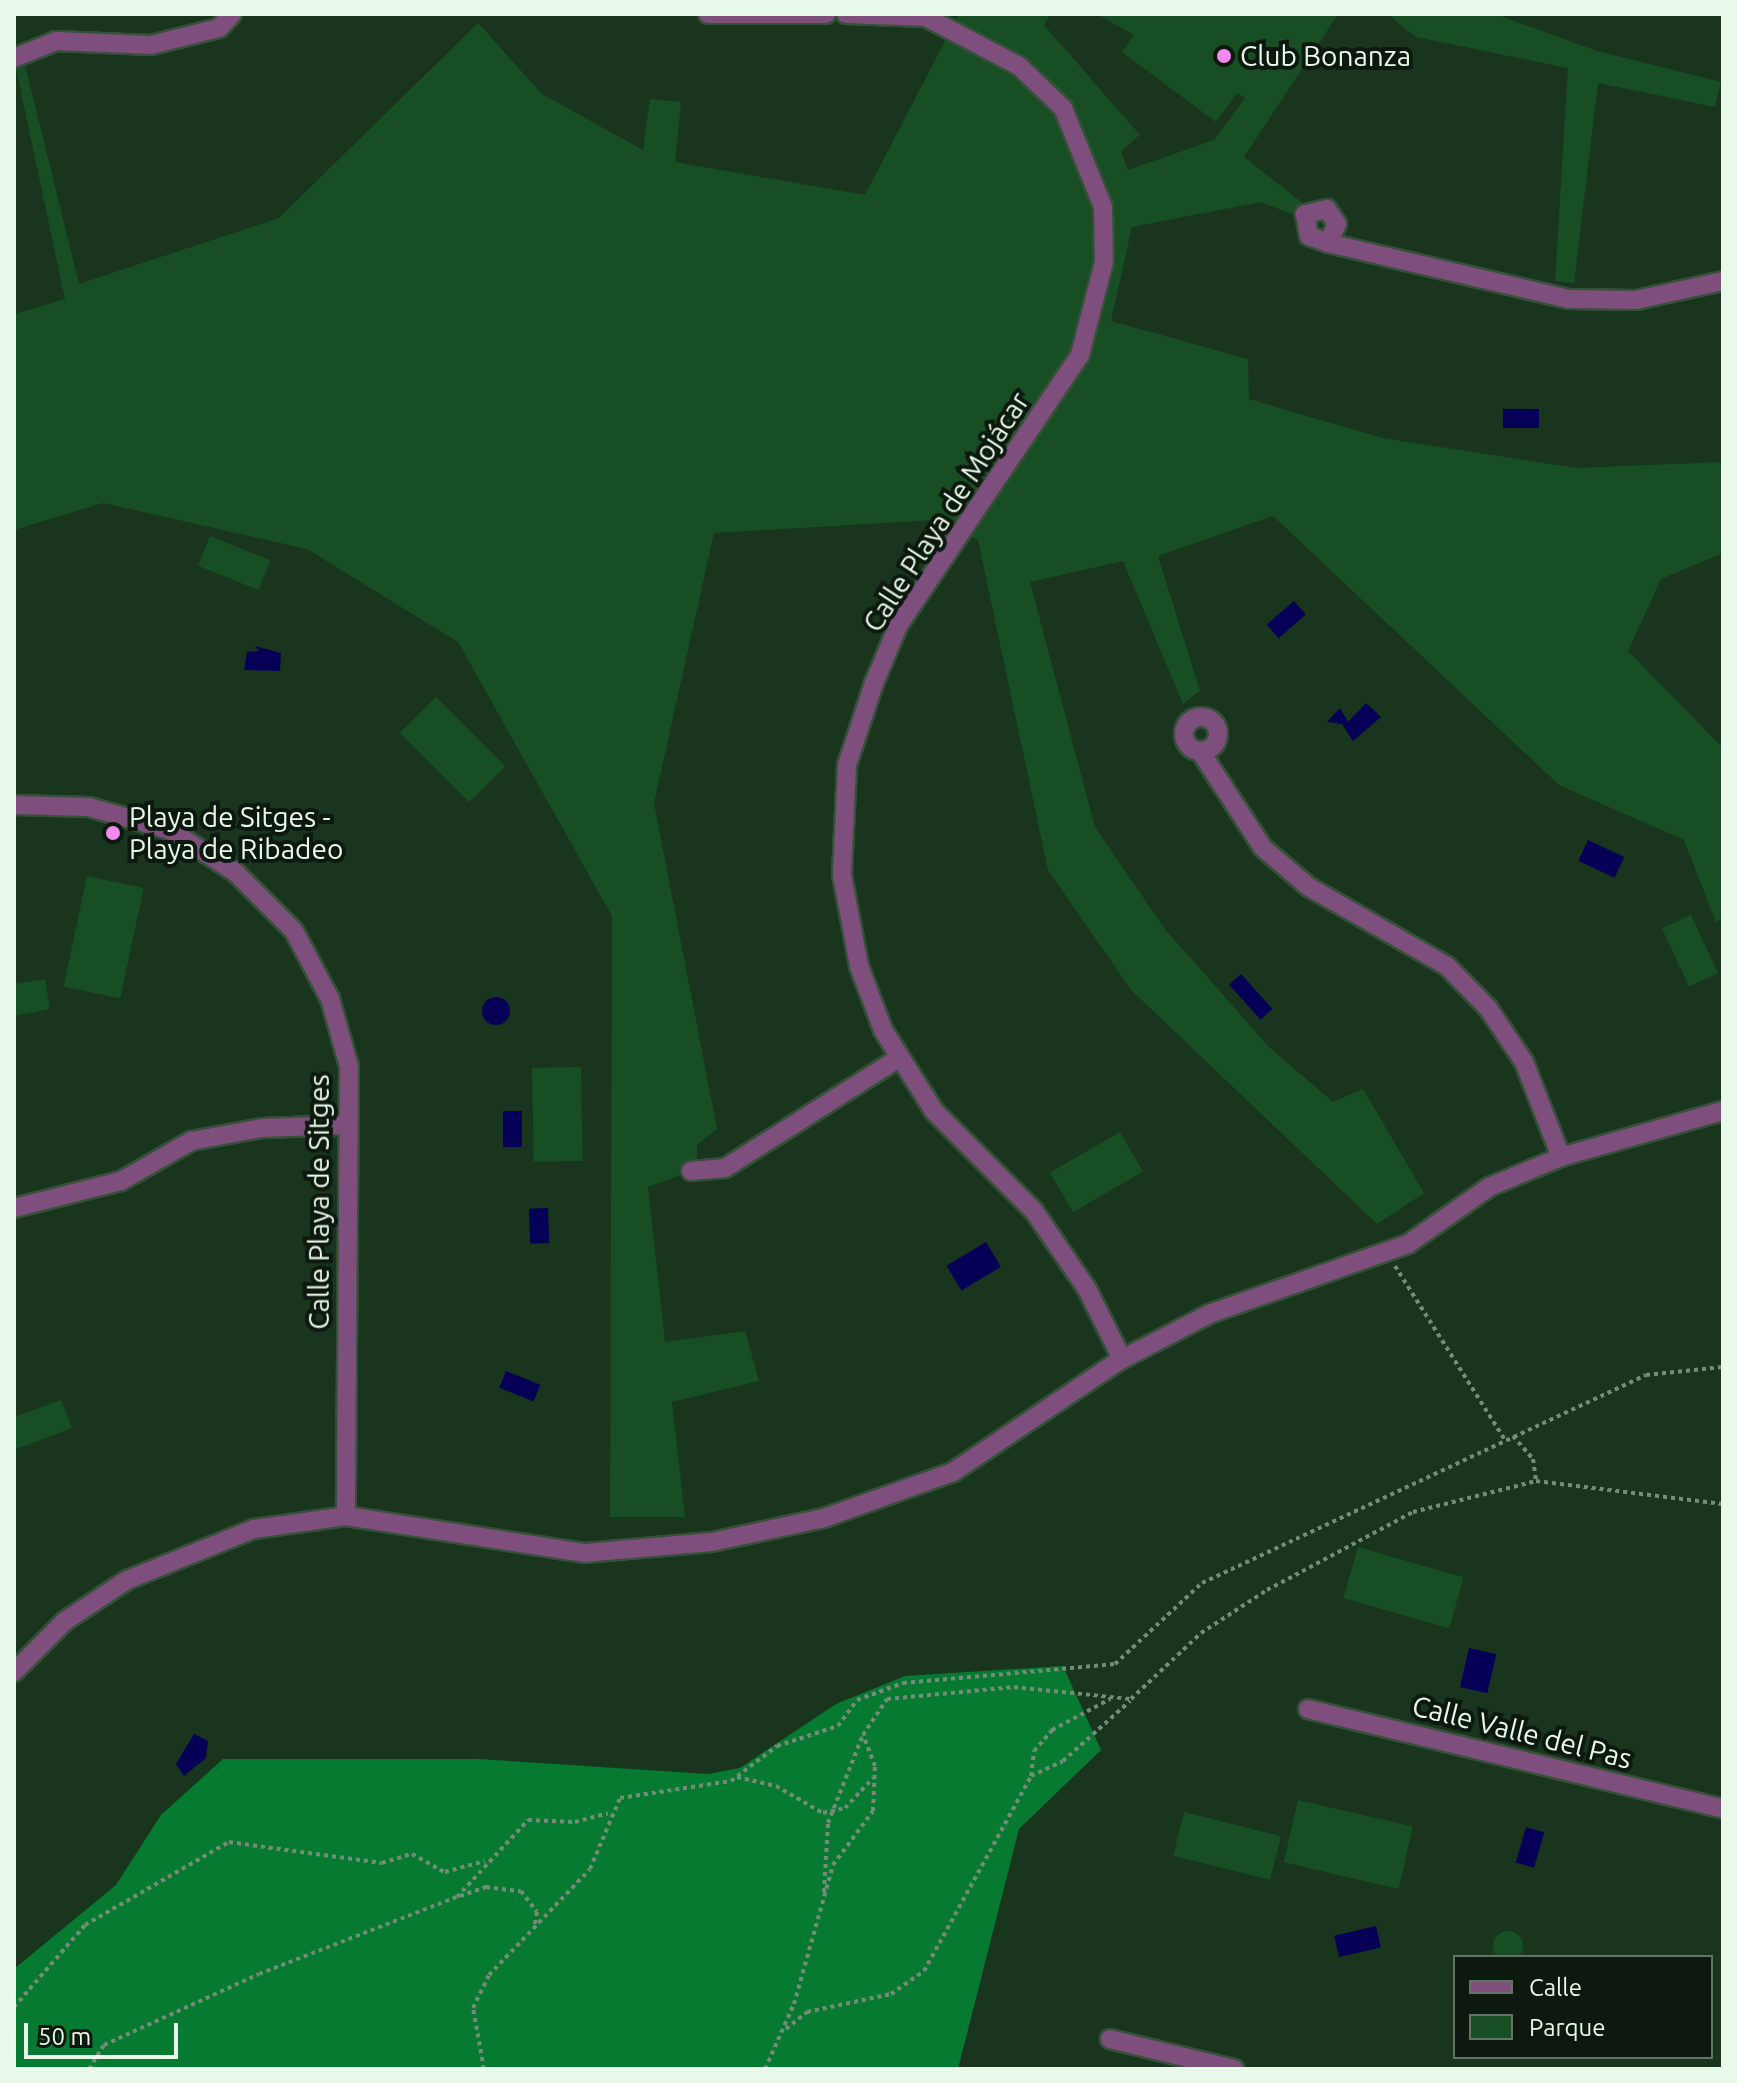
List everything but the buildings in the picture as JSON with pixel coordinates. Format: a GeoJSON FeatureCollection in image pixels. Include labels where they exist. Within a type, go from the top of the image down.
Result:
{"type":"FeatureCollection","features":[{"type":"Feature","properties":{"kind":"street"},"geometry":{"type":"LineString","coordinates":[[14,58],[56,41],[151,45],[219,28],[232,14]]}},
{"type":"Feature","properties":{"kind":"street"},"geometry":{"type":"LineString","coordinates":[[708,14],[826,14]]}},
{"type":"Feature","properties":{"kind":"street","name":"Calle Playa de Mojácar"},"geometry":{"type":"LineString","coordinates":[[846,14],[926,17],[1019,66],[1063,108],[1103,207],[1104,262],[1080,355],[898,626],[847,765],[842,875],[859,966],[899,1058],[934,1111],[1034,1211],[1087,1289],[1122,1359]]}},
{"type":"Feature","properties":{"kind":"street"},"geometry":{"type":"LineString","coordinates":[[1328,243],[1569,299],[1636,300],[1723,281]]}},
{"type":"Feature","properties":{"kind":"street"},"geometry":{"type":"LineString","coordinates":[[1202,754],[1263,848],[1309,887],[1447,966],[1488,1008],[1524,1062],[1561,1157]]}},
{"type":"Feature","properties":{"kind":"street","name":"Calle Playa de Sitges"},"geometry":{"type":"LineString","coordinates":[[14,805],[89,807],[170,830],[235,872],[294,931],[330,999],[349,1066],[346,1516]]}},
{"type":"Feature","properties":{"kind":"street"},"geometry":{"type":"LineString","coordinates":[[691,1171],[725,1168],[899,1058]]}},
{"type":"Feature","properties":{"kind":"street"},"geometry":{"type":"LineString","coordinates":[[14,1672],[65,1621],[127,1580],[254,1529],[346,1516],[585,1553],[712,1542],[824,1518],[953,1472],[1122,1359],[1209,1314],[1387,1253],[1489,1187],[1561,1157],[1723,1111]]}},
{"type":"Feature","properties":{"kind":"street"},"geometry":{"type":"LineString","coordinates":[[14,1208],[121,1181],[191,1141],[262,1128],[348,1125]]}},
{"type":"Feature","properties":{"kind":"street","name":"Calle Valle del Pas"},"geometry":{"type":"LineString","coordinates":[[1308,1709],[1723,1809]]}},
{"type":"Feature","properties":{"kind":"street"},"geometry":{"type":"LineString","coordinates":[[1110,2039],[1234,2069]]}},
{"type":"Feature","properties":{"kind":"path"},"geometry":{"type":"LineString","coordinates":[[1387,1253],[1505,1440]]}},
{"type":"Feature","properties":{"kind":"path"},"geometry":{"type":"LineString","coordinates":[[457,1897],[487,1860],[528,1820],[575,1822],[608,1813],[638,1792],[717,1786],[777,1746],[828,1733],[850,1705],[877,1691],[1115,1664],[1202,1583],[1646,1375],[1723,1367]]}},
{"type":"Feature","properties":{"kind":"path"},"geometry":{"type":"LineString","coordinates":[[1513,1436],[1533,1459],[1536,1481]]}},
{"type":"Feature","properties":{"kind":"path"},"geometry":{"type":"LineString","coordinates":[[1031,1776],[1063,1761],[1201,1633],[1294,1576],[1413,1512],[1536,1481],[1723,1504]]}},
{"type":"Feature","properties":{"kind":"path"},"geometry":{"type":"LineString","coordinates":[[824,1894],[819,1876],[832,1812],[874,1709],[898,1694],[1014,1687],[1131,1699]]}},
{"type":"Feature","properties":{"kind":"path"},"geometry":{"type":"LineString","coordinates":[[784,2031],[807,2012],[891,1994],[924,1971],[1031,1776],[1034,1751],[1052,1730],[1112,1698]]}},
{"type":"Feature","properties":{"kind":"path"},"geometry":{"type":"LineString","coordinates":[[765,2069],[784,2031],[824,1894],[843,1844],[869,1820],[875,1776],[863,1735]]}},
{"type":"Feature","properties":{"kind":"path"},"geometry":{"type":"LineString","coordinates":[[736,1776],[809,1801],[817,1813],[832,1812],[857,1799],[875,1776]]}},
{"type":"Feature","properties":{"kind":"path"},"geometry":{"type":"LineString","coordinates":[[484,2069],[473,2008],[489,1975],[590,1869],[608,1813]]}},
{"type":"Feature","properties":{"kind":"path"},"geometry":{"type":"LineString","coordinates":[[14,2007],[85,1925],[229,1842],[382,1863],[412,1854],[445,1872],[487,1860]]}},
{"type":"Feature","properties":{"kind":"path"},"geometry":{"type":"LineString","coordinates":[[89,2069],[104,2045],[259,1974],[486,1887],[521,1891],[537,1912],[533,1931]]}},
{"type":"Feature","properties":{"kind":"green space"},"geometry":{"type":"Polygon","coordinates":[[[959,14],[1051,14],[1044,25],[1140,135],[1121,151],[1128,170],[1214,140],[1245,98],[1237,93],[1216,122],[1122,52],[1134,35],[1097,14],[1338,14],[1244,157],[1304,204],[1294,215],[1261,202],[1132,227],[1111,321],[1248,359],[1249,399],[1382,438],[1576,468],[1723,462],[1723,553],[1661,579],[1628,651],[1723,748],[1723,918],[1716,922],[1684,840],[1559,785],[1273,516],[1158,556],[1200,691],[1183,704],[1123,561],[1030,582],[1095,827],[1164,928],[1269,1047],[1333,1102],[1363,1089],[1424,1193],[1377,1224],[1131,990],[1048,870],[978,540],[933,520],[714,533],[654,803],[717,1129],[697,1145],[697,1169],[648,1187],[665,1342],[745,1331],[759,1381],[672,1402],[685,1517],[610,1517],[612,916],[458,642],[307,549],[103,503],[14,530],[14,314],[65,299],[16,69],[25,65],[79,284],[279,218],[478,23],[542,94],[643,150],[650,99],[681,102],[675,162],[865,195],[959,14]]]}},
{"type":"Feature","properties":{"kind":"green space"},"geometry":{"type":"Polygon","coordinates":[[[1387,14],[1495,14],[1597,51],[1721,82],[1715,107],[1598,83],[1574,283],[1555,281],[1568,68],[1416,37],[1387,14]]]}},
{"type":"Feature","properties":{"kind":"green space"},"geometry":{"type":"Polygon","coordinates":[[[210,536],[270,560],[258,590],[198,566],[210,536]]]}},
{"type":"Feature","properties":{"kind":"green space"},"geometry":{"type":"Polygon","coordinates":[[[436,697],[505,766],[469,802],[400,733],[436,697]]]}},
{"type":"Feature","properties":{"kind":"green space"},"geometry":{"type":"Polygon","coordinates":[[[87,876],[144,888],[120,999],[64,987],[87,876]]]}},
{"type":"Feature","properties":{"kind":"green space"},"geometry":{"type":"Polygon","coordinates":[[[1691,915],[1718,973],[1689,987],[1662,929],[1691,915]]]}},
{"type":"Feature","properties":{"kind":"green space"},"geometry":{"type":"Polygon","coordinates":[[[45,979],[50,1009],[14,1016],[14,984],[45,979]]]}},
{"type":"Feature","properties":{"kind":"green space"},"geometry":{"type":"Polygon","coordinates":[[[581,1067],[583,1161],[534,1162],[532,1068],[581,1067]]]}},
{"type":"Feature","properties":{"kind":"green space"},"geometry":{"type":"Polygon","coordinates":[[[1120,1132],[1143,1172],[1073,1212],[1050,1172],[1120,1132]]]}},
{"type":"Feature","properties":{"kind":"green space"},"geometry":{"type":"Polygon","coordinates":[[[61,1400],[72,1428],[14,1450],[14,1417],[61,1400]]]}},
{"type":"Feature","properties":{"kind":"green space"},"geometry":{"type":"Polygon","coordinates":[[[1358,1547],[1464,1577],[1449,1628],[1343,1598],[1358,1547]]]}},
{"type":"Feature","properties":{"kind":"green space"},"geometry":{"type":"Polygon","coordinates":[[[1063,1666],[1101,1750],[1019,1829],[958,2069],[14,2069],[14,1969],[116,1885],[161,1815],[223,1759],[478,1759],[708,1774],[740,1768],[836,1704],[905,1676],[1063,1666]]]}},
{"type":"Feature","properties":{"kind":"green space"},"geometry":{"type":"Polygon","coordinates":[[[1298,1800],[1413,1827],[1399,1889],[1284,1862],[1298,1800]]]}},
{"type":"Feature","properties":{"kind":"green space"},"geometry":{"type":"Polygon","coordinates":[[[1184,1812],[1281,1836],[1270,1880],[1173,1856],[1184,1812]]]}},
{"type":"Feature","properties":{"kind":"green space"},"geometry":{"type":"Polygon","coordinates":[[[1502,1932],[1514,1932],[1522,1940],[1520,1955],[1496,1955],[1494,1952],[1494,1940],[1502,1932]]]}},
{"type":"Feature","properties":{"kind":"shaded area"},"geometry":{"type":"Polygon","coordinates":[[[1503,409],[1539,409],[1539,428],[1503,428],[1503,409]]]}},
{"type":"Feature","properties":{"kind":"shaded area"},"geometry":{"type":"Polygon","coordinates":[[[1294,601],[1306,615],[1279,638],[1267,625],[1294,601]]]}},
{"type":"Feature","properties":{"kind":"shaded area"},"geometry":{"type":"Polygon","coordinates":[[[255,646],[281,653],[280,671],[244,670],[247,652],[259,651],[255,646]]]}},
{"type":"Feature","properties":{"kind":"shaded area"},"geometry":{"type":"Polygon","coordinates":[[[1366,703],[1381,717],[1353,741],[1342,724],[1327,722],[1340,708],[1348,722],[1366,703]]]}},
{"type":"Feature","properties":{"kind":"shaded area"},"geometry":{"type":"Polygon","coordinates":[[[1588,840],[1624,857],[1615,878],[1578,861],[1588,840]]]}},
{"type":"Feature","properties":{"kind":"shaded area"},"geometry":{"type":"Polygon","coordinates":[[[1241,974],[1272,1009],[1261,1020],[1229,985],[1241,974]]]}},
{"type":"Feature","properties":{"kind":"shaded area"},"geometry":{"type":"Polygon","coordinates":[[[496,997],[506,1001],[510,1011],[506,1021],[496,1025],[486,1021],[482,1011],[486,1001],[496,997]]]}},
{"type":"Feature","properties":{"kind":"shaded area"},"geometry":{"type":"Polygon","coordinates":[[[503,1111],[522,1111],[522,1147],[503,1147],[503,1111]]]}},
{"type":"Feature","properties":{"kind":"shaded area"},"geometry":{"type":"Polygon","coordinates":[[[548,1208],[549,1243],[530,1244],[529,1209],[548,1208]]]}},
{"type":"Feature","properties":{"kind":"shaded area"},"geometry":{"type":"Polygon","coordinates":[[[986,1242],[1001,1267],[962,1291],[947,1266],[986,1242]]]}},
{"type":"Feature","properties":{"kind":"shaded area"},"geometry":{"type":"Polygon","coordinates":[[[506,1371],[540,1385],[534,1402],[499,1388],[506,1371]]]}},
{"type":"Feature","properties":{"kind":"shaded area"},"geometry":{"type":"Polygon","coordinates":[[[1469,1648],[1496,1654],[1487,1693],[1460,1687],[1469,1648]]]}},
{"type":"Feature","properties":{"kind":"shaded area"},"geometry":{"type":"Polygon","coordinates":[[[194,1734],[208,1741],[206,1758],[184,1776],[176,1764],[194,1734]]]}},
{"type":"Feature","properties":{"kind":"shaded area"},"geometry":{"type":"Polygon","coordinates":[[[1526,1827],[1544,1832],[1534,1868],[1516,1863],[1526,1827]]]}},
{"type":"Feature","properties":{"kind":"shaded area"},"geometry":{"type":"Polygon","coordinates":[[[1376,1926],[1381,1947],[1339,1957],[1334,1936],[1376,1926]]]}},
{"type":"Feature","properties":{"kind":"place","name":"Club Bonanza"},"geometry":{"type":"Point","coordinates":[1224,56]}},
{"type":"Feature","properties":{"kind":"place","name":"Playa de Sitges - Playa de Ribadeo"},"geometry":{"type":"Point","coordinates":[113,833]}}]}
